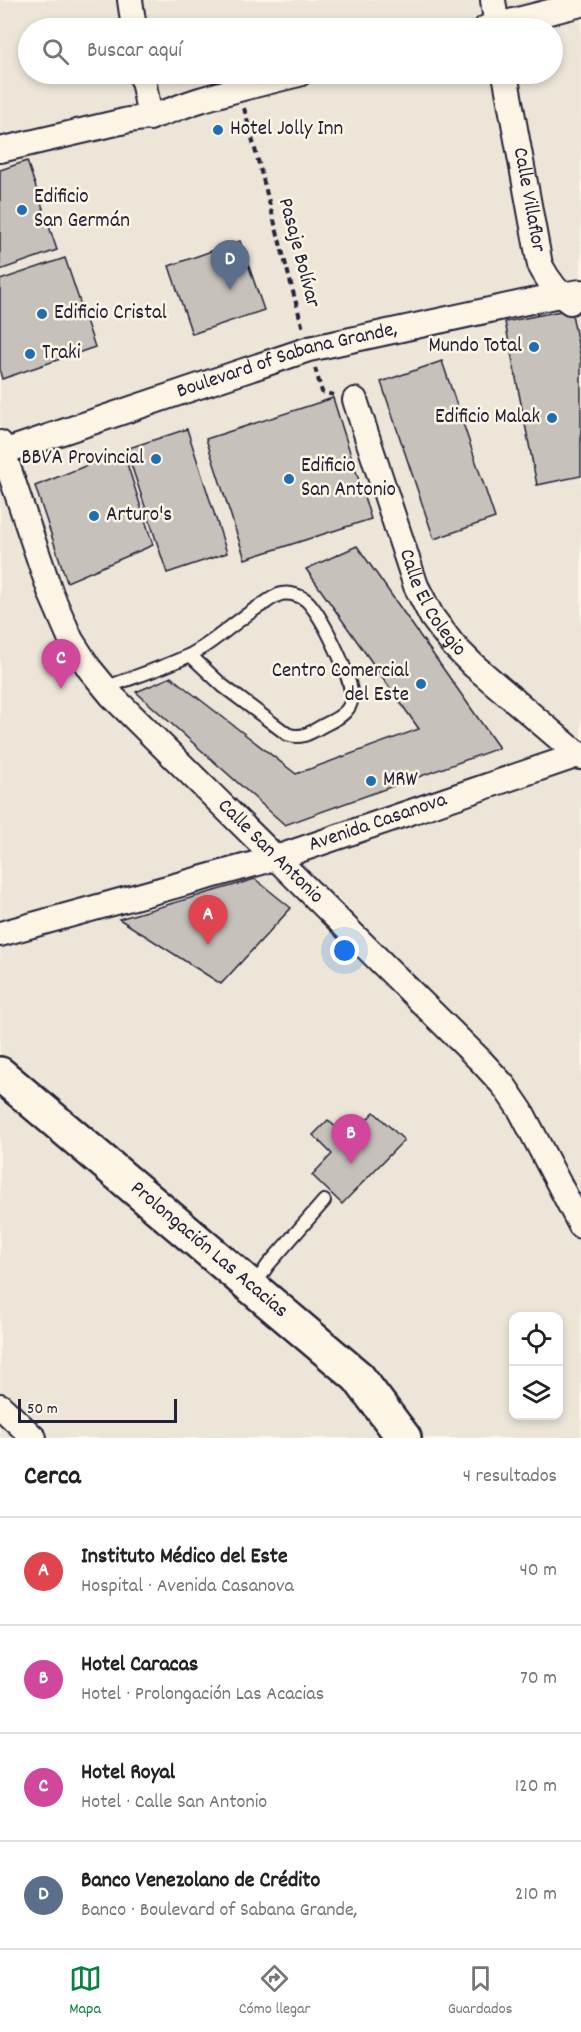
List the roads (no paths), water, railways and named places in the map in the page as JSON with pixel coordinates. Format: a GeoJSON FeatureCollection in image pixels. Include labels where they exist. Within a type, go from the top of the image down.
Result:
{"type":"FeatureCollection","features":[{"type":"Feature","properties":{"kind":"street"},"geometry":{"type":"LineString","coordinates":[[130,0],[133,18]]}},
{"type":"Feature","properties":{"kind":"street"},"geometry":{"type":"LineString","coordinates":[[493,0],[493,18]]}},
{"type":"Feature","properties":{"kind":"street"},"geometry":{"type":"LineString","coordinates":[[530,18],[581,4]]}},
{"type":"Feature","properties":{"kind":"street"},"geometry":{"type":"LineString","coordinates":[[144,84],[150,118]]}},
{"type":"Feature","properties":{"kind":"street"},"geometry":{"type":"LineString","coordinates":[[0,150],[129,120],[150,118],[256,84]]}},
{"type":"Feature","properties":{"kind":"street","name":"Calle Villaflor"},"geometry":{"type":"LineString","coordinates":[[507,84],[540,264],[570,293]]}},
{"type":"Feature","properties":{"kind":"street"},"geometry":{"type":"LineString","coordinates":[[570,293],[571,303],[581,305]]}},
{"type":"Feature","properties":{"kind":"street","name":"Boulevard of Sabana Grande,"},"geometry":{"type":"LineString","coordinates":[[1,449],[309,350],[570,293]]}},
{"type":"Feature","properties":{"kind":"street","name":"Calle El Colegio"},"geometry":{"type":"LineString","coordinates":[[355,400],[416,586],[432,617],[453,645],[473,666],[580,755]]}},
{"type":"Feature","properties":{"kind":"street","name":"Calle San Antonio"},"geometry":{"type":"LineString","coordinates":[[1,449],[55,603],[71,640],[89,668],[105,688],[504,1086],[521,1111],[581,1226]]}},
{"type":"Feature","properties":{"kind":"street","name":"Avenida Casanova"},"geometry":{"type":"LineString","coordinates":[[0,934],[276,858],[580,755]]}},
{"type":"Feature","properties":{"kind":"street","name":"Prolongación Las Acacias"},"geometry":{"type":"LineString","coordinates":[[8,1083],[358,1377],[404,1438]]}},
{"type":"Feature","properties":{"kind":"street"},"geometry":{"type":"LineString","coordinates":[[0,1406],[34,1438]]}},
{"type":"Feature","properties":{"kind":"lane"},"geometry":{"type":"LineString","coordinates":[[105,688],[190,655],[223,634],[254,609],[280,594],[296,594],[308,602],[346,670],[352,694],[351,704],[343,714],[330,723],[305,735],[286,734],[223,686],[190,655]]}},
{"type":"Feature","properties":{"kind":"lane"},"geometry":{"type":"LineString","coordinates":[[253,1288],[268,1265],[324,1201]]}},
{"type":"Feature","properties":{"kind":"place","name":"Hotel Jolly Inn"},"geometry":{"type":"Point","coordinates":[218,130]}},
{"type":"Feature","properties":{"kind":"place","name":"Edificio San Germán"},"geometry":{"type":"Point","coordinates":[22,210]}},
{"type":"Feature","properties":{"kind":"place","name":"Banco Venezolano de Crédito"},"geometry":{"type":"Point","coordinates":[230,290]}},
{"type":"Feature","properties":{"kind":"place","name":"Edificio Cristal"},"geometry":{"type":"Point","coordinates":[42,314]}},
{"type":"Feature","properties":{"kind":"place","name":"Mundo Total"},"geometry":{"type":"Point","coordinates":[534,347]}},
{"type":"Feature","properties":{"kind":"place","name":"Traki"},"geometry":{"type":"Point","coordinates":[30,354]}},
{"type":"Feature","properties":{"kind":"place","name":"Edificio Malak"},"geometry":{"type":"Point","coordinates":[552,418]}},
{"type":"Feature","properties":{"kind":"place","name":"BBVA Provincial"},"geometry":{"type":"Point","coordinates":[156,459]}},
{"type":"Feature","properties":{"kind":"place","name":"Edificio San Antonio"},"geometry":{"type":"Point","coordinates":[289,479]}},
{"type":"Feature","properties":{"kind":"place","name":"Arturo's"},"geometry":{"type":"Point","coordinates":[94,516]}},
{"type":"Feature","properties":{"kind":"place","name":"Centro Comercial del Este"},"geometry":{"type":"Point","coordinates":[421,684]}},
{"type":"Feature","properties":{"kind":"place","name":"Hotel Royal"},"geometry":{"type":"Point","coordinates":[61,689]}},
{"type":"Feature","properties":{"kind":"place","name":"MRW"},"geometry":{"type":"Point","coordinates":[371,781]}},
{"type":"Feature","properties":{"kind":"place","name":"Instituto Médico del Este"},"geometry":{"type":"Point","coordinates":[208,945]}},
{"type":"Feature","properties":{"kind":"place","name":"Hotel Caracas"},"geometry":{"type":"Point","coordinates":[351,1164]}}]}
